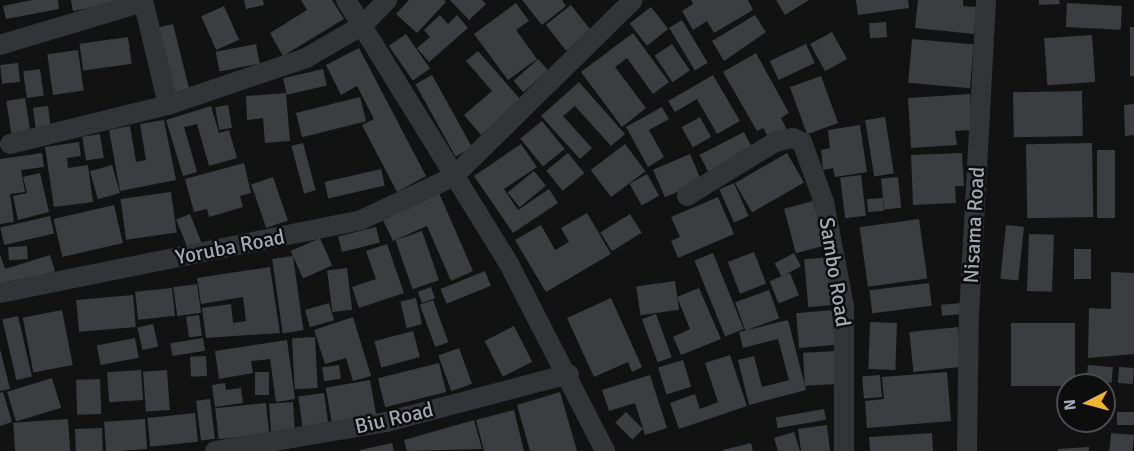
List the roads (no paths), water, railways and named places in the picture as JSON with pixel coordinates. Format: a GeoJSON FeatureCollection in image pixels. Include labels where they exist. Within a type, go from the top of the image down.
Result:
{"type":"FeatureCollection","features":[{"type":"Feature","properties":{"kind":"street"},"geometry":{"type":"LineString","coordinates":[[346,0],[453,177],[509,264],[569,374],[605,451]]}},
{"type":"Feature","properties":{"kind":"street"},"geometry":{"type":"LineString","coordinates":[[10,144],[168,105],[306,58],[363,25],[387,0]]}},
{"type":"Feature","properties":{"kind":"street","name":"Yoruba Road"},"geometry":{"type":"LineString","coordinates":[[0,293],[361,220],[453,177],[633,0]]}},
{"type":"Feature","properties":{"kind":"street","name":"Nisama Road"},"geometry":{"type":"LineString","coordinates":[[967,451],[969,315],[986,0]]}},
{"type":"Feature","properties":{"kind":"street"},"geometry":{"type":"LineString","coordinates":[[0,45],[143,1],[168,105]]}},
{"type":"Feature","properties":{"kind":"street","name":"Sambo Road"},"geometry":{"type":"LineString","coordinates":[[687,196],[775,142],[793,138],[802,142],[824,202],[844,306],[844,451]]}},
{"type":"Feature","properties":{"kind":"street","name":"Biu Road"},"geometry":{"type":"LineString","coordinates":[[215,451],[386,422],[569,374]]}}]}
